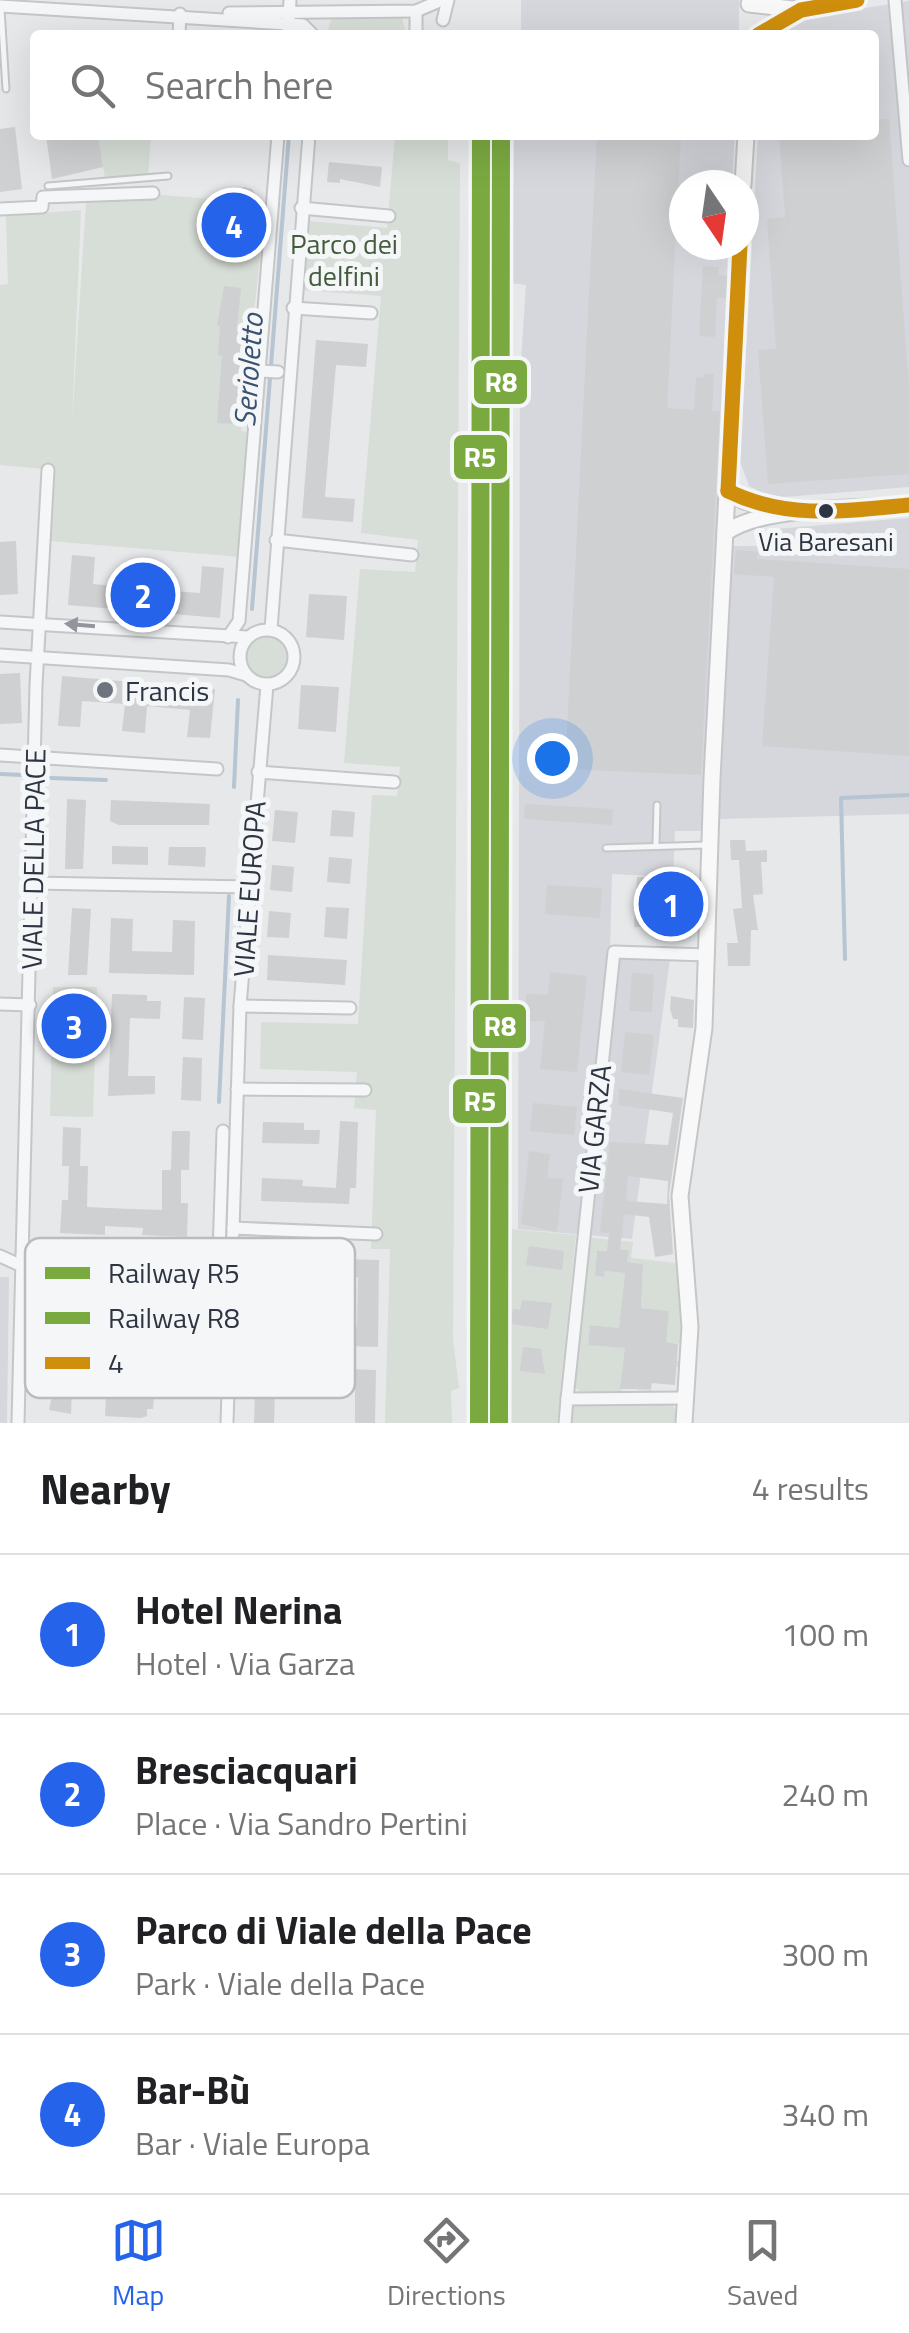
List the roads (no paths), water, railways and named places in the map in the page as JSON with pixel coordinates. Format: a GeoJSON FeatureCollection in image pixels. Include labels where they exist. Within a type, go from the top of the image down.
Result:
{"type":"FeatureCollection","features":[{"type":"Feature","properties":{"kind":"street"},"geometry":{"type":"LineString","coordinates":[[1,6],[289,18],[317,11],[416,11],[445,0],[443,20]]}},
{"type":"Feature","properties":{"kind":"street"},"geometry":{"type":"LineString","coordinates":[[748,30],[749,2],[801,10],[857,0]]}},
{"type":"Feature","properties":{"kind":"street"},"geometry":{"type":"LineString","coordinates":[[895,0],[904,44],[909,160]]}},
{"type":"Feature","properties":{"kind":"street"},"geometry":{"type":"LineString","coordinates":[[767,30],[801,10]]}},
{"type":"Feature","properties":{"kind":"street"},"geometry":{"type":"LineString","coordinates":[[315,30],[317,11]]}},
{"type":"Feature","properties":{"kind":"street"},"geometry":{"type":"LineString","coordinates":[[416,11],[416,30]]}},
{"type":"Feature","properties":{"kind":"street"},"geometry":{"type":"LineString","coordinates":[[179,30],[180,14]]}},
{"type":"Feature","properties":{"kind":"street"},"geometry":{"type":"LineString","coordinates":[[228,637],[239,621],[270,372],[278,140]]}},
{"type":"Feature","properties":{"kind":"street"},"geometry":{"type":"LineString","coordinates":[[271,629],[308,140]]}},
{"type":"Feature","properties":{"kind":"street"},"geometry":{"type":"LineString","coordinates":[[744,170],[746,140]]}},
{"type":"Feature","properties":{"kind":"street"},"geometry":{"type":"LineString","coordinates":[[3,208],[42,206],[43,197],[153,193]]}},
{"type":"Feature","properties":{"kind":"street"},"geometry":{"type":"LineString","coordinates":[[301,208],[389,216]]}},
{"type":"Feature","properties":{"kind":"street"},"geometry":{"type":"LineString","coordinates":[[684,1423],[690,1327],[680,1196],[704,1028],[709,845],[739,260]]}},
{"type":"Feature","properties":{"kind":"street"},"geometry":{"type":"LineString","coordinates":[[293,308],[371,313]]}},
{"type":"Feature","properties":{"kind":"street","name":"VIALE DELLA PACE"},"geometry":{"type":"LineString","coordinates":[[18,1423],[35,757],[48,470]]}},
{"type":"Feature","properties":{"kind":"street"},"geometry":{"type":"LineString","coordinates":[[728,491],[752,504],[796,514]]}},
{"type":"Feature","properties":{"kind":"street"},"geometry":{"type":"LineString","coordinates":[[725,533],[736,525],[796,514],[909,505]]}},
{"type":"Feature","properties":{"kind":"street"},"geometry":{"type":"LineString","coordinates":[[276,540],[412,554]]}},
{"type":"Feature","properties":{"kind":"street"},"geometry":{"type":"LineString","coordinates":[[0,622],[228,637],[248,637],[271,629],[284,635],[293,646],[295,661],[290,673],[267,685],[229,670],[0,655]]}},
{"type":"Feature","properties":{"kind":"street"},"geometry":{"type":"LineString","coordinates":[[246,675],[240,649],[248,637]]}},
{"type":"Feature","properties":{"kind":"street","name":"VIALE EUROPA"},"geometry":{"type":"LineString","coordinates":[[233,1238],[240,1006],[267,685]]}},
{"type":"Feature","properties":{"kind":"street"},"geometry":{"type":"LineString","coordinates":[[0,755],[218,769]]}},
{"type":"Feature","properties":{"kind":"street","name":"VIALE EUROPA"},"geometry":{"type":"LineString","coordinates":[[258,772],[394,782]]}},
{"type":"Feature","properties":{"kind":"street"},"geometry":{"type":"LineString","coordinates":[[33,882],[249,887]]}},
{"type":"Feature","properties":{"kind":"street","name":"VIA GARZA"},"geometry":{"type":"LineString","coordinates":[[565,1423],[614,952],[707,955]]}},
{"type":"Feature","properties":{"kind":"street"},"geometry":{"type":"LineString","coordinates":[[0,1004],[30,1005]]}},
{"type":"Feature","properties":{"kind":"street","name":"VIALE EUROPA"},"geometry":{"type":"LineString","coordinates":[[240,1006],[350,1008]]}},
{"type":"Feature","properties":{"kind":"street"},"geometry":{"type":"LineString","coordinates":[[236,1089],[364,1090]]}},
{"type":"Feature","properties":{"kind":"street"},"geometry":{"type":"LineString","coordinates":[[219,1238],[222,1132]]}},
{"type":"Feature","properties":{"kind":"street"},"geometry":{"type":"LineString","coordinates":[[233,1228],[376,1234]]}},
{"type":"Feature","properties":{"kind":"street"},"geometry":{"type":"LineString","coordinates":[[0,1256],[25,1261]]}},
{"type":"Feature","properties":{"kind":"street","name":"VIALE EUROPA"},"geometry":{"type":"LineString","coordinates":[[227,1423],[228,1398]]}},
{"type":"Feature","properties":{"kind":"street"},"geometry":{"type":"LineString","coordinates":[[566,1400],[685,1398]]}},
{"type":"Feature","properties":{"kind":"lane"},"geometry":{"type":"LineString","coordinates":[[1,6],[6,90]]}},
{"type":"Feature","properties":{"kind":"lane"},"geometry":{"type":"LineString","coordinates":[[48,186],[168,176]]}},
{"type":"Feature","properties":{"kind":"lane"},"geometry":{"type":"LineString","coordinates":[[656,843],[657,805]]}},
{"type":"Feature","properties":{"kind":"lane"},"geometry":{"type":"LineString","coordinates":[[606,848],[643,849],[656,843],[709,845]]}},
{"type":"Feature","properties":{"kind":"waterway","name":"Serioletto"},"geometry":{"type":"LineString","coordinates":[[252,609],[289,140]]}},
{"type":"Feature","properties":{"kind":"waterway","name":"Serioletto"},"geometry":{"type":"LineString","coordinates":[[234,787],[238,700]]}},
{"type":"Feature","properties":{"kind":"waterway","name":"Serioletto"},"geometry":{"type":"LineString","coordinates":[[0,774],[22,775]]}},
{"type":"Feature","properties":{"kind":"waterway","name":"Serioletto"},"geometry":{"type":"LineString","coordinates":[[51,778],[106,780]]}},
{"type":"Feature","properties":{"kind":"waterway"},"geometry":{"type":"LineString","coordinates":[[845,959],[841,798],[909,795]]}},
{"type":"Feature","properties":{"kind":"waterway"},"geometry":{"type":"LineString","coordinates":[[219,1102],[229,896]]}},
{"type":"Feature","properties":{"kind":"rail line","name":"R5"},"geometry":{"type":"LineString","coordinates":[[479,1423],[481,140]]}},
{"type":"Feature","properties":{"kind":"rail line","name":"R8"},"geometry":{"type":"LineString","coordinates":[[499,1423],[501,140]]}},
{"type":"Feature","properties":{"kind":"place","name":"Bar-Bù"},"geometry":{"type":"Point","coordinates":[234,225]}},
{"type":"Feature","properties":{"kind":"place","name":"Via Baresani"},"geometry":{"type":"Point","coordinates":[826,511]}},
{"type":"Feature","properties":{"kind":"place","name":"Bresciacquari"},"geometry":{"type":"Point","coordinates":[143,595]}},
{"type":"Feature","properties":{"kind":"place","name":"Francis"},"geometry":{"type":"Point","coordinates":[105,690]}},
{"type":"Feature","properties":{"kind":"place","name":"Hotel Nerina"},"geometry":{"type":"Point","coordinates":[671,904]}},
{"type":"Feature","properties":{"kind":"place","name":"Parco di Viale della Pace"},"geometry":{"type":"Point","coordinates":[74,1026]}},
{"type":"Feature","properties":{"kind":"park label","name":"Parco dei delfini"},"geometry":{"type":"Point","coordinates":[344,259]}}]}
